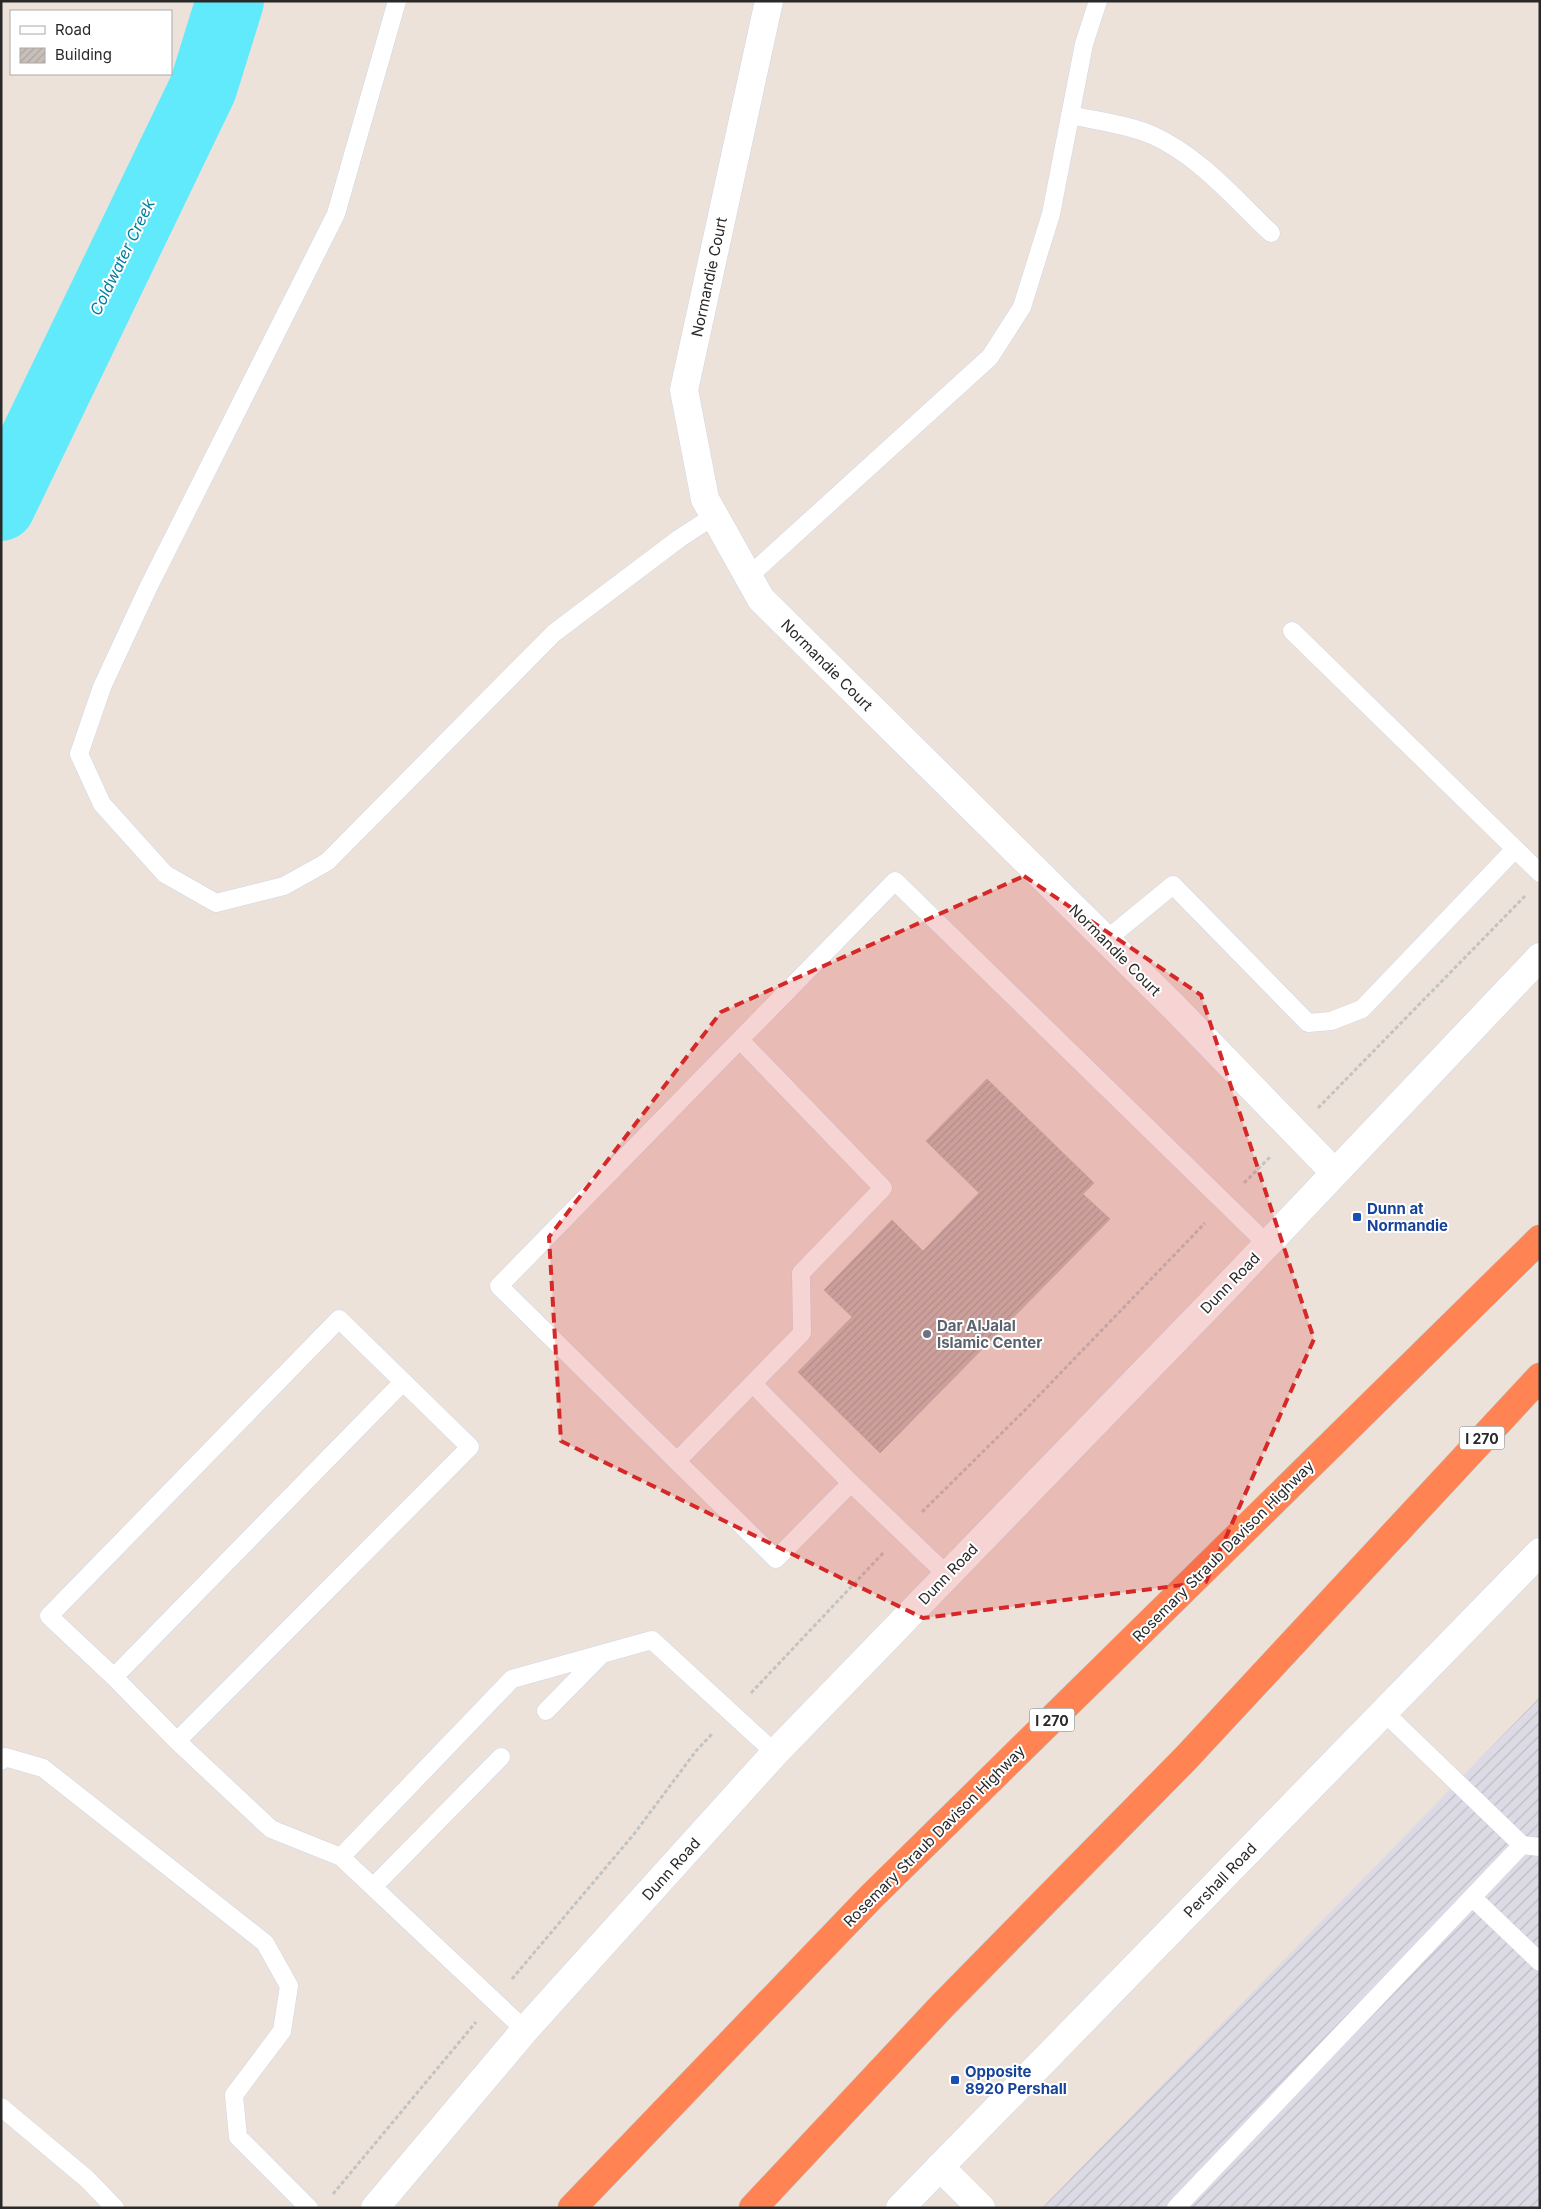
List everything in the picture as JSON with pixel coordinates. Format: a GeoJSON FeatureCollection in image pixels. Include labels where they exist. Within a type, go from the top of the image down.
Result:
{"type":"FeatureCollection","features":[{"type":"Feature","properties":{"kind":"highway","name":"Rosemary Straub Davison Highway"},"geometry":{"type":"LineString","coordinates":[[572,2208],[870,1898],[1540,1240]]}},
{"type":"Feature","properties":{"kind":"highway","name":"I 270"},"geometry":{"type":"LineString","coordinates":[[753,2208],[943,2006],[1186,1758],[1540,1377]]}},
{"type":"Feature","properties":{"kind":"street","name":"Normandie Court"},"geometry":{"type":"LineString","coordinates":[[769,1],[684,390],[705,499],[761,599],[1175,1008],[1334,1172]]}},
{"type":"Feature","properties":{"kind":"street","name":"Dunn Road"},"geometry":{"type":"LineString","coordinates":[[375,2208],[525,2030],[775,1752],[1267,1244],[1540,957]]}},
{"type":"Feature","properties":{"kind":"street","name":"Pershall Road"},"geometry":{"type":"LineString","coordinates":[[900,2208],[1540,1552]]}},
{"type":"Feature","properties":{"kind":"street"},"geometry":{"type":"LineString","coordinates":[[940,2167],[981,2208]]}},
{"type":"Feature","properties":{"kind":"lane"},"geometry":{"type":"LineString","coordinates":[[397,1],[336,214],[148,588],[102,687],[79,754],[102,804],[165,874],[216,903],[284,886],[326,862],[554,633],[680,538],[714,516]]}},
{"type":"Feature","properties":{"kind":"lane"},"geometry":{"type":"LineString","coordinates":[[748,577],[990,356],[1022,307],[1051,214],[1084,44],[1098,1]]}},
{"type":"Feature","properties":{"kind":"lane"},"geometry":{"type":"LineString","coordinates":[[1070,115],[1121,126],[1151,135],[1172,145],[1198,164],[1271,232]]}},
{"type":"Feature","properties":{"kind":"lane"},"geometry":{"type":"LineString","coordinates":[[1292,631],[1540,873]]}},
{"type":"Feature","properties":{"kind":"lane"},"geometry":{"type":"LineString","coordinates":[[1106,940],[1173,885],[1308,1023],[1331,1021],[1362,1009],[1515,849]]}},
{"type":"Feature","properties":{"kind":"lane"},"geometry":{"type":"LineString","coordinates":[[850,1483],[776,1559],[499,1286],[895,880],[1267,1244]]}},
{"type":"Feature","properties":{"kind":"lane"},"geometry":{"type":"LineString","coordinates":[[676,1461],[802,1333],[801,1273],[883,1188],[740,1040]]}},
{"type":"Feature","properties":{"kind":"lane"},"geometry":{"type":"LineString","coordinates":[[178,1741],[470,1447],[339,1319],[49,1616],[114,1677],[178,1741],[270,1828],[340,1858],[525,2030]]}},
{"type":"Feature","properties":{"kind":"lane"},"geometry":{"type":"LineString","coordinates":[[114,1677],[403,1382]]}},
{"type":"Feature","properties":{"kind":"lane"},"geometry":{"type":"LineString","coordinates":[[753,1384],[850,1483],[948,1575]]}},
{"type":"Feature","properties":{"kind":"lane"},"geometry":{"type":"LineString","coordinates":[[340,1858],[512,1679],[652,1640],[775,1752]]}},
{"type":"Feature","properties":{"kind":"lane"},"geometry":{"type":"LineString","coordinates":[[546,1711],[600,1655]]}},
{"type":"Feature","properties":{"kind":"lane"},"geometry":{"type":"LineString","coordinates":[[1384,1712],[1522,1845],[1540,1847]]}},
{"type":"Feature","properties":{"kind":"lane"},"geometry":{"type":"LineString","coordinates":[[1,1761],[5,1757],[42,1768],[265,1943],[288,1986],[282,2031],[234,2095],[238,2137],[309,2208]]}},
{"type":"Feature","properties":{"kind":"lane"},"geometry":{"type":"LineString","coordinates":[[373,1887],[501,1757]]}},
{"type":"Feature","properties":{"kind":"lane"},"geometry":{"type":"LineString","coordinates":[[1176,2208],[1522,1845]]}},
{"type":"Feature","properties":{"kind":"lane"},"geometry":{"type":"LineString","coordinates":[[1473,1898],[1540,1962]]}},
{"type":"Feature","properties":{"kind":"lane"},"geometry":{"type":"LineString","coordinates":[[1,2107],[87,2179],[115,2208]]}},
{"type":"Feature","properties":{"kind":"path"},"geometry":{"type":"LineString","coordinates":[[1315,1111],[1522,898]]}},
{"type":"Feature","properties":{"kind":"path"},"geometry":{"type":"LineString","coordinates":[[1240,1187],[1273,1154]]}},
{"type":"Feature","properties":{"kind":"path"},"geometry":{"type":"LineString","coordinates":[[918,1516],[1032,1403],[1202,1226]]}},
{"type":"Feature","properties":{"kind":"path"},"geometry":{"type":"LineString","coordinates":[[757,1687],[878,1558]]}},
{"type":"Feature","properties":{"kind":"path"},"geometry":{"type":"LineString","coordinates":[[523,1966],[634,1834],[696,1751],[715,1731]]}},
{"type":"Feature","properties":{"kind":"path"},"geometry":{"type":"LineString","coordinates":[[342,2183],[460,2040]]}},
{"type":"Feature","properties":{"kind":"highlighted area"},"geometry":{"type":"Polygon","coordinates":[[[1024,876],[1201,995],[1314,1339],[1206,1582],[923,1618],[561,1441],[549,1237],[721,1012],[1024,876]]]}},
{"type":"Feature","properties":{"kind":"shaded area"},"geometry":{"type":"Polygon","coordinates":[[[1540,1697],[1540,2208],[1042,2208],[1540,1697]]]}},
{"type":"Feature","properties":{"kind":"building"},"geometry":{"type":"Polygon","coordinates":[[[987,1079],[1094,1183],[1083,1194],[1110,1219],[880,1453],[798,1372],[852,1317],[824,1290],[892,1220],[923,1251],[979,1193],[926,1141],[987,1079]]]}},
{"type":"Feature","properties":{"kind":"waterway","name":"Coldwater Creek"},"geometry":{"type":"LineString","coordinates":[[1,507],[203,88],[230,1]]}},
{"type":"Feature","properties":{"kind":"place","name":"Dunn at Normandie"},"geometry":{"type":"Point","coordinates":[1357,1217]}},
{"type":"Feature","properties":{"kind":"place","name":"Dar AlJalal Islamic Center"},"geometry":{"type":"Point","coordinates":[927,1334]}},
{"type":"Feature","properties":{"kind":"place","name":"Opposite 8920 Pershall"},"geometry":{"type":"Point","coordinates":[955,2080]}}]}
